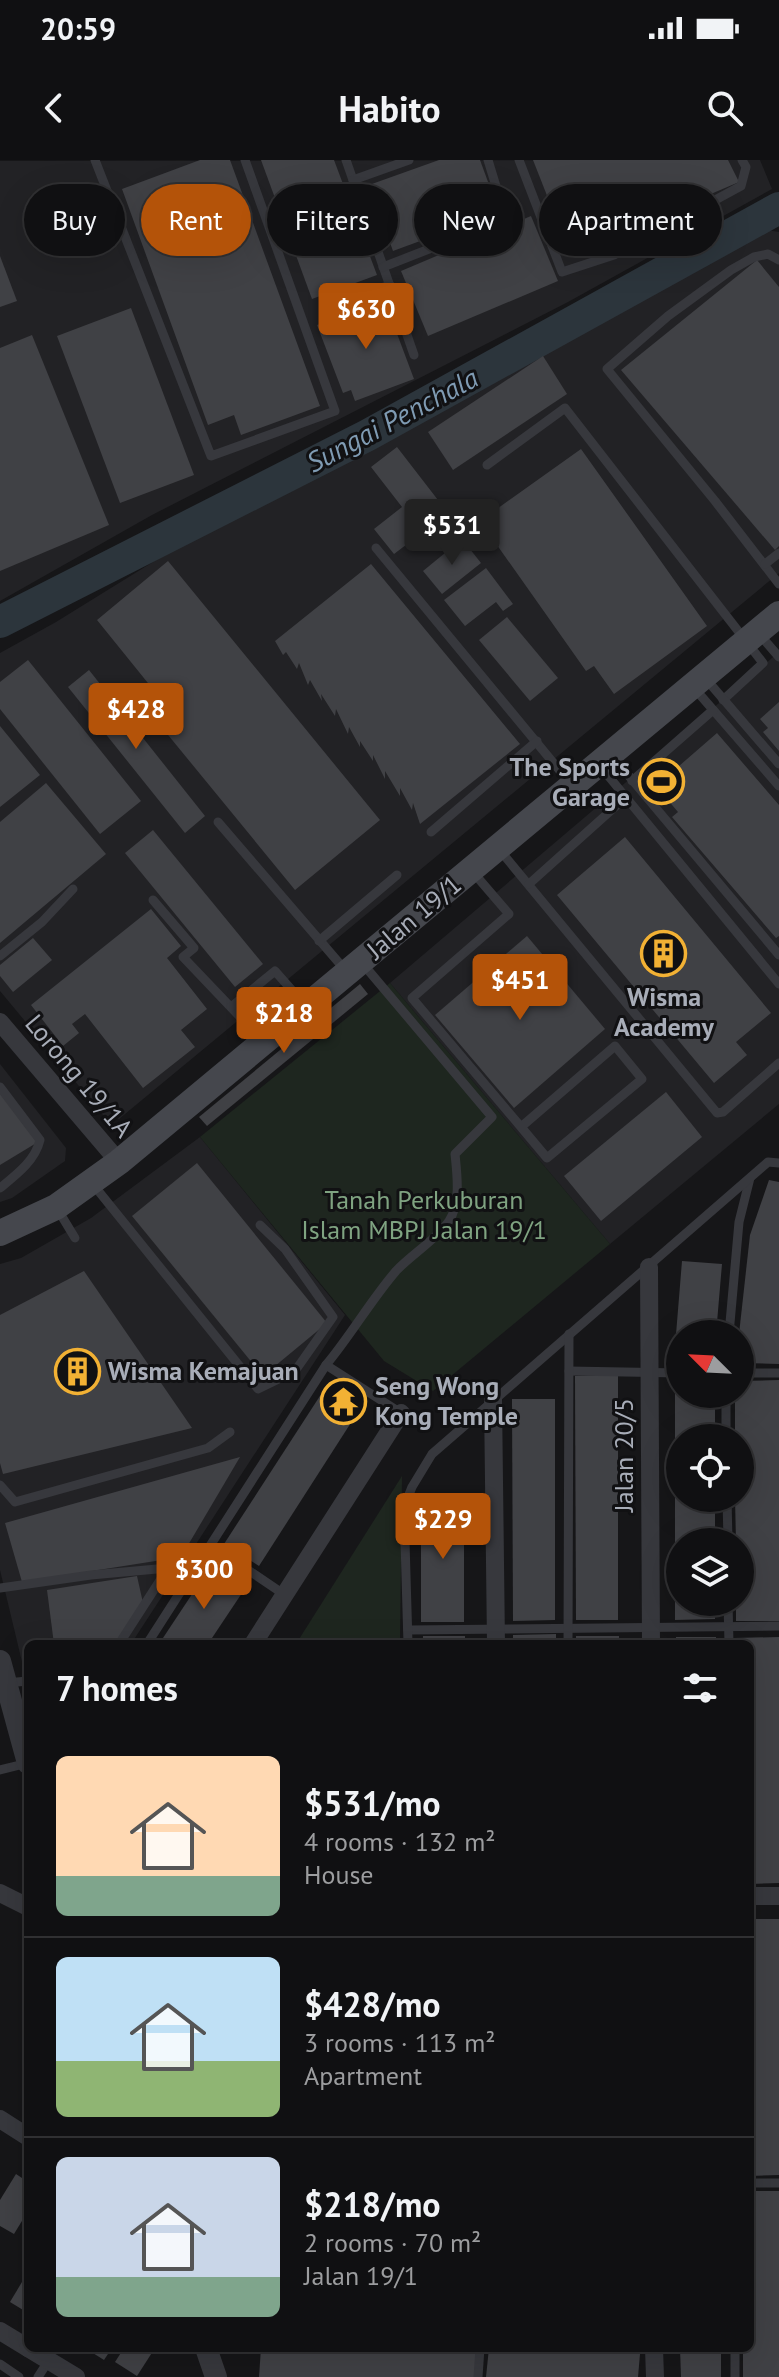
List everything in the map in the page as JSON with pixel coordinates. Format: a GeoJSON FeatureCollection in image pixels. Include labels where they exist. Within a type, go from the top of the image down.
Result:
{"type":"FeatureCollection","features":[{"type":"Feature","properties":{"kind":"main road","name":"Jalan 19/1"},"geometry":{"type":"LineString","coordinates":[[0,1233],[56,1207],[119,1162],[779,614]]}},
{"type":"Feature","properties":{"kind":"street","name":"Lorong 19/1A"},"geometry":{"type":"LineString","coordinates":[[0,1022],[119,1162]]}},
{"type":"Feature","properties":{"kind":"street","name":"Jalan 20/5"},"geometry":{"type":"LineString","coordinates":[[649,1267],[651,1636]]}},
{"type":"Feature","properties":{"kind":"street"},"geometry":{"type":"LineString","coordinates":[[493,1399],[496,1637]]}},
{"type":"Feature","properties":{"kind":"street"},"geometry":{"type":"LineString","coordinates":[[256,1640],[401,1413]]}},
{"type":"Feature","properties":{"kind":"street"},"geometry":{"type":"LineString","coordinates":[[11,1675],[24,1735]]}},
{"type":"Feature","properties":{"kind":"street"},"geometry":{"type":"LineString","coordinates":[[0,1893],[24,1905]]}},
{"type":"Feature","properties":{"kind":"street"},"geometry":{"type":"LineString","coordinates":[[754,1896],[779,1896]]}},
{"type":"Feature","properties":{"kind":"street"},"geometry":{"type":"LineString","coordinates":[[0,2119],[24,2134]]}},
{"type":"Feature","properties":{"kind":"street"},"geometry":{"type":"LineString","coordinates":[[0,2331],[24,2346]]}},
{"type":"Feature","properties":{"kind":"street"},"geometry":{"type":"LineString","coordinates":[[35,2352],[76,2377]]}},
{"type":"Feature","properties":{"kind":"street"},"geometry":{"type":"LineString","coordinates":[[207,2352],[216,2377]]}},
{"type":"Feature","properties":{"kind":"street"},"geometry":{"type":"LineString","coordinates":[[654,2352],[655,2377]]}},
{"type":"Feature","properties":{"kind":"lane"},"geometry":{"type":"LineString","coordinates":[[95,160],[211,456],[335,411],[245,160]]}},
{"type":"Feature","properties":{"kind":"lane"},"geometry":{"type":"LineString","coordinates":[[346,160],[414,355]]}},
{"type":"Feature","properties":{"kind":"lane"},"geometry":{"type":"LineString","coordinates":[[353,180],[409,160]]}},
{"type":"Feature","properties":{"kind":"lane"},"geometry":{"type":"LineString","coordinates":[[383,267],[506,219],[488,160]]}},
{"type":"Feature","properties":{"kind":"lane"},"geometry":{"type":"LineString","coordinates":[[519,160],[562,272],[614,255],[741,186],[746,167],[742,160]]}},
{"type":"Feature","properties":{"kind":"lane"},"geometry":{"type":"LineString","coordinates":[[779,260],[768,254],[754,257],[731,270],[668,316],[607,369],[779,584]]}},
{"type":"Feature","properties":{"kind":"lane"},"geometry":{"type":"LineString","coordinates":[[332,305],[390,285]]}},
{"type":"Feature","properties":{"kind":"lane"},"geometry":{"type":"LineString","coordinates":[[487,465],[565,408],[752,637],[779,657]]}},
{"type":"Feature","properties":{"kind":"lane"},"geometry":{"type":"LineString","coordinates":[[376,548],[573,785]]}},
{"type":"Feature","properties":{"kind":"lane"},"geometry":{"type":"LineString","coordinates":[[765,564],[779,553]]}},
{"type":"Feature","properties":{"kind":"lane"},"geometry":{"type":"LineString","coordinates":[[723,700],[763,663],[752,637]]}},
{"type":"Feature","properties":{"kind":"lane"},"geometry":{"type":"LineString","coordinates":[[698,681],[723,700],[779,764]]}},
{"type":"Feature","properties":{"kind":"lane"},"geometry":{"type":"LineString","coordinates":[[698,681],[713,710],[779,786]]}},
{"type":"Feature","properties":{"kind":"lane"},"geometry":{"type":"LineString","coordinates":[[632,781],[713,710]]}},
{"type":"Feature","properties":{"kind":"lane"},"geometry":{"type":"LineString","coordinates":[[431,832],[537,741]]}},
{"type":"Feature","properties":{"kind":"lane"},"geometry":{"type":"LineString","coordinates":[[605,759],[632,781],[779,955]]}},
{"type":"Feature","properties":{"kind":"lane"},"geometry":{"type":"LineString","coordinates":[[605,759],[626,797],[779,984]]}},
{"type":"Feature","properties":{"kind":"lane"},"geometry":{"type":"LineString","coordinates":[[529,884],[626,797]]}},
{"type":"Feature","properties":{"kind":"lane"},"geometry":{"type":"LineString","coordinates":[[150,1640],[326,1365],[395,1272],[450,1220],[456,1200],[455,1154],[492,1117],[354,967],[319,941],[218,822]]}},
{"type":"Feature","properties":{"kind":"lane"},"geometry":{"type":"LineString","coordinates":[[498,847],[717,1113],[723,1112],[779,1063]]}},
{"type":"Feature","properties":{"kind":"lane"},"geometry":{"type":"LineString","coordinates":[[472,870],[509,914],[412,998],[547,1158],[642,1079],[615,1046],[521,1127]]}},
{"type":"Feature","properties":{"kind":"lane"},"geometry":{"type":"LineString","coordinates":[[319,941],[397,875]]}},
{"type":"Feature","properties":{"kind":"lane"},"geometry":{"type":"LineString","coordinates":[[0,956],[42,922],[73,889]]}},
{"type":"Feature","properties":{"kind":"lane"},"geometry":{"type":"LineString","coordinates":[[153,900],[194,948],[183,957],[264,1042]]}},
{"type":"Feature","properties":{"kind":"lane"},"geometry":{"type":"LineString","coordinates":[[231,1007],[275,971],[306,1007]]}},
{"type":"Feature","properties":{"kind":"lane"},"geometry":{"type":"LineString","coordinates":[[0,1087],[40,1140],[22,1170],[0,1188]]}},
{"type":"Feature","properties":{"kind":"lane"},"geometry":{"type":"LineString","coordinates":[[408,1640],[404,1507],[432,1454],[768,1162],[779,1163]]}},
{"type":"Feature","properties":{"kind":"lane"},"geometry":{"type":"LineString","coordinates":[[730,1320],[739,1222],[750,1178]]}},
{"type":"Feature","properties":{"kind":"lane"},"geometry":{"type":"LineString","coordinates":[[92,1183],[258,1389],[295,1371],[333,1317],[285,1249],[260,1225]]}},
{"type":"Feature","properties":{"kind":"lane"},"geometry":{"type":"LineString","coordinates":[[56,1207],[75,1238]]}},
{"type":"Feature","properties":{"kind":"lane"},"geometry":{"type":"LineString","coordinates":[[568,1640],[569,1334]]}},
{"type":"Feature","properties":{"kind":"lane"},"geometry":{"type":"LineString","coordinates":[[326,1365],[401,1413]]}},
{"type":"Feature","properties":{"kind":"lane"},"geometry":{"type":"LineString","coordinates":[[569,1371],[666,1373]]}},
{"type":"Feature","properties":{"kind":"lane"},"geometry":{"type":"LineString","coordinates":[[754,1373],[779,1373]]}},
{"type":"Feature","properties":{"kind":"lane"},"geometry":{"type":"LineString","coordinates":[[0,1485],[15,1502],[208,1448],[230,1432]]}},
{"type":"Feature","properties":{"kind":"lane"},"geometry":{"type":"LineString","coordinates":[[211,1545],[285,1595]]}},
{"type":"Feature","properties":{"kind":"lane"},"geometry":{"type":"LineString","coordinates":[[0,1588],[168,1568],[122,1640]]}},
{"type":"Feature","properties":{"kind":"lane"},"geometry":{"type":"LineString","coordinates":[[729,1616],[729,1640]]}},
{"type":"Feature","properties":{"kind":"lane"},"geometry":{"type":"LineString","coordinates":[[408,1630],[496,1637],[568,1629],[651,1636],[729,1627],[779,1626]]}},
{"type":"Feature","properties":{"kind":"lane"},"geometry":{"type":"LineString","coordinates":[[0,1770],[24,1764]]}},
{"type":"Feature","properties":{"kind":"lane"},"geometry":{"type":"LineString","coordinates":[[754,2183],[779,2183]]}},
{"type":"Feature","properties":{"kind":"lane"},"geometry":{"type":"LineString","coordinates":[[478,2377],[480,2352]]}},
{"type":"Feature","properties":{"kind":"lane"},"geometry":{"type":"LineString","coordinates":[[735,2352],[735,2377]]}},
{"type":"Feature","properties":{"kind":"lane"},"geometry":{"type":"LineString","coordinates":[[38,2377],[49,2360]]}},
{"type":"Feature","properties":{"kind":"lane"},"geometry":{"type":"LineString","coordinates":[[0,2364],[19,2377]]}},
{"type":"Feature","properties":{"kind":"shaded area"},"geometry":{"type":"Polygon","coordinates":[[[760,160],[772,189],[722,217],[722,184],[539,184],[539,256],[651,256],[568,302],[152,515],[0,601],[0,161],[760,160]]]}},
{"type":"Feature","properties":{"kind":"shaded area"},"geometry":{"type":"Polygon","coordinates":[[[767,230],[779,232],[779,573],[119,1119],[103,1115],[0,991],[0,653],[174,549],[767,230]]]}},
{"type":"Feature","properties":{"kind":"shaded area"},"geometry":{"type":"Polygon","coordinates":[[[779,652],[779,1104],[610,1244],[390,983],[779,652]]]}},
{"type":"Feature","properties":{"kind":"shaded area"},"geometry":{"type":"Polygon","coordinates":[[[0,1064],[66,1148],[65,1161],[12,1198],[0,1202],[0,1064]]]}},
{"type":"Feature","properties":{"kind":"shaded area"},"geometry":{"type":"Polygon","coordinates":[[[200,1137],[345,1315],[134,1640],[24,1640],[24,1670],[0,1570],[0,1264],[21,1258],[91,1218],[200,1137]]]}},
{"type":"Feature","properties":{"kind":"green space","name":"Tanah Perkuburan Islam MBPJ Jalan 19/1"},"geometry":{"type":"Polygon","coordinates":[[[390,983],[610,1244],[433,1391],[384,1361],[200,1137],[390,983]]]}},
{"type":"Feature","properties":{"kind":"green space"},"geometry":{"type":"Polygon","coordinates":[[[402,1476],[400,1640],[299,1640],[402,1476]]]}},
{"type":"Feature","properties":{"kind":"building"},"geometry":{"type":"Polygon","coordinates":[[[200,160],[230,160],[239,184],[141,184],[141,241],[125,197],[125,188],[200,160]]]}},
{"type":"Feature","properties":{"kind":"building"},"geometry":{"type":"Polygon","coordinates":[[[261,160],[334,160],[343,184],[270,184],[261,160]]]}},
{"type":"Feature","properties":{"kind":"building"},"geometry":{"type":"Polygon","coordinates":[[[439,160],[480,160],[489,184],[414,184],[414,243],[398,249],[398,184],[372,184],[439,160]]]}},
{"type":"Feature","properties":{"kind":"building"},"geometry":{"type":"Polygon","coordinates":[[[533,160],[728,160],[739,182],[722,189],[722,184],[542,184],[533,160]]]}},
{"type":"Feature","properties":{"kind":"building"},"geometry":{"type":"Polygon","coordinates":[[[531,216],[539,235],[539,256],[548,256],[558,281],[428,336],[401,271],[436,256],[523,256],[523,219],[531,216]]]}},
{"type":"Feature","properties":{"kind":"building"},"geometry":{"type":"Polygon","coordinates":[[[251,217],[320,406],[241,435],[234,415],[208,425],[146,256],[251,256],[251,217]]]}},
{"type":"Feature","properties":{"kind":"building"},"geometry":{"type":"Polygon","coordinates":[[[0,256],[17,301],[0,307],[0,256]]]}},
{"type":"Feature","properties":{"kind":"building"},"geometry":{"type":"Polygon","coordinates":[[[296,256],[370,256],[377,275],[312,299],[296,256]]]}},
{"type":"Feature","properties":{"kind":"building"},"geometry":{"type":"Polygon","coordinates":[[[757,260],[779,287],[779,546],[775,550],[621,370],[757,260]]]}},
{"type":"Feature","properties":{"kind":"building"},"geometry":{"type":"Polygon","coordinates":[[[384,299],[414,379],[355,401],[351,390],[343,393],[317,325],[384,299]]]}},
{"type":"Feature","properties":{"kind":"building"},"geometry":{"type":"Polygon","coordinates":[[[131,308],[194,475],[120,503],[57,336],[131,308]]]}},
{"type":"Feature","properties":{"kind":"building"},"geometry":{"type":"Polygon","coordinates":[[[32,335],[109,525],[0,571],[0,348],[32,335]]]}},
{"type":"Feature","properties":{"kind":"building"},"geometry":{"type":"Polygon","coordinates":[[[543,356],[567,394],[453,470],[428,432],[543,356]]]}},
{"type":"Feature","properties":{"kind":"building"},"geometry":{"type":"Polygon","coordinates":[[[397,447],[448,513],[394,554],[374,529],[402,507],[371,467],[397,447]]]}},
{"type":"Feature","properties":{"kind":"building"},"geometry":{"type":"Polygon","coordinates":[[[581,449],[707,626],[614,694],[594,666],[586,671],[480,521],[581,449]]]}},
{"type":"Feature","properties":{"kind":"building"},"geometry":{"type":"Polygon","coordinates":[[[462,539],[481,563],[442,594],[423,571],[462,539]]]}},
{"type":"Feature","properties":{"kind":"building"},"geometry":{"type":"Polygon","coordinates":[[[168,561],[380,820],[295,890],[164,730],[177,719],[97,620],[168,561]]]}},
{"type":"Feature","properties":{"kind":"building"},"geometry":{"type":"Polygon","coordinates":[[[371,564],[520,744],[420,824],[413,803],[412,810],[400,788],[400,796],[385,771],[385,779],[373,755],[373,761],[360,741],[360,747],[349,727],[348,734],[336,709],[335,716],[310,680],[308,685],[299,663],[297,669],[275,641],[371,564]]]}},
{"type":"Feature","properties":{"kind":"building"},"geometry":{"type":"Polygon","coordinates":[[[486,568],[513,604],[503,611],[496,602],[465,626],[444,600],[486,568]]]}},
{"type":"Feature","properties":{"kind":"building"},"geometry":{"type":"Polygon","coordinates":[[[507,617],[558,678],[530,701],[479,640],[507,617]]]}},
{"type":"Feature","properties":{"kind":"building"},"geometry":{"type":"Polygon","coordinates":[[[28,660],[141,801],[100,834],[0,709],[0,682],[28,660]]]}},
{"type":"Feature","properties":{"kind":"building"},"geometry":{"type":"Polygon","coordinates":[[[89,670],[205,816],[185,833],[68,687],[89,670]]]}},
{"type":"Feature","properties":{"kind":"building"},"geometry":{"type":"Polygon","coordinates":[[[779,702],[779,751],[763,732],[768,728],[760,719],[779,702]]]}},
{"type":"Feature","properties":{"kind":"building"},"geometry":{"type":"Polygon","coordinates":[[[0,726],[40,775],[0,807],[0,726]]]}},
{"type":"Feature","properties":{"kind":"building"},"geometry":{"type":"Polygon","coordinates":[[[717,733],[779,805],[779,936],[776,938],[672,817],[678,812],[656,786],[717,733]]]}},
{"type":"Feature","properties":{"kind":"building"},"geometry":{"type":"Polygon","coordinates":[[[46,783],[106,854],[0,943],[0,822],[46,783]]]}},
{"type":"Feature","properties":{"kind":"building"},"geometry":{"type":"Polygon","coordinates":[[[153,830],[263,964],[235,987],[125,853],[153,830]]]}},
{"type":"Feature","properties":{"kind":"building","name":"Wisma Academy"},"geometry":{"type":"Polygon","coordinates":[[[625,837],[771,1013],[736,1042],[747,1055],[714,1083],[557,895],[625,837]]]}},
{"type":"Feature","properties":{"kind":"building"},"geometry":{"type":"Polygon","coordinates":[[[151,909],[181,946],[167,958],[207,1009],[181,1030],[195,1047],[143,1088],[85,1014],[72,1024],[79,1033],[63,1046],[31,1005],[151,909]]]}},
{"type":"Feature","properties":{"kind":"building"},"geometry":{"type":"Polygon","coordinates":[[[527,936],[605,1029],[514,1108],[435,1015],[527,936]]]}},
{"type":"Feature","properties":{"kind":"building"},"geometry":{"type":"Polygon","coordinates":[[[33,938],[52,960],[13,992],[0,976],[0,965],[33,938]]]}},
{"type":"Feature","properties":{"kind":"building"},"geometry":{"type":"Polygon","coordinates":[[[360,984],[368,994],[207,1126],[199,1117],[360,984]]]}},
{"type":"Feature","properties":{"kind":"building"},"geometry":{"type":"Polygon","coordinates":[[[666,1092],[702,1137],[601,1221],[564,1176],[666,1092]]]}},
{"type":"Feature","properties":{"kind":"building"},"geometry":{"type":"Polygon","coordinates":[[[0,1093],[38,1142],[0,1165],[0,1093]]]}},
{"type":"Feature","properties":{"kind":"building"},"geometry":{"type":"Polygon","coordinates":[[[197,1163],[327,1323],[263,1376],[132,1216],[197,1163]]]}},
{"type":"Feature","properties":{"kind":"building"},"geometry":{"type":"Polygon","coordinates":[[[769,1180],[779,1182],[779,1364],[754,1363],[754,1320],[741,1320],[750,1235],[769,1180]]]}},
{"type":"Feature","properties":{"kind":"building"},"geometry":{"type":"Polygon","coordinates":[[[682,1261],[722,1264],[717,1320],[677,1320],[682,1261]]]}},
{"type":"Feature","properties":{"kind":"building","name":"Wisma Kemajuan"},"geometry":{"type":"Polygon","coordinates":[[[84,1271],[192,1428],[3,1474],[0,1463],[0,1315],[84,1271]]]}},
{"type":"Feature","properties":{"kind":"building"},"geometry":{"type":"Polygon","coordinates":[[[618,1375],[618,1620],[576,1620],[575,1376],[618,1375]]]}},
{"type":"Feature","properties":{"kind":"building"},"geometry":{"type":"Polygon","coordinates":[[[779,1380],[779,1621],[736,1621],[736,1616],[754,1616],[754,1528],[736,1528],[735,1512],[754,1512],[754,1424],[735,1424],[735,1408],[754,1408],[754,1381],[779,1380]]]}},
{"type":"Feature","properties":{"kind":"building"},"geometry":{"type":"Polygon","coordinates":[[[329,1382],[363,1404],[259,1566],[224,1544],[329,1382]]]}},
{"type":"Feature","properties":{"kind":"building"},"geometry":{"type":"Polygon","coordinates":[[[512,1399],[555,1399],[555,1620],[513,1621],[512,1399]]]}},
{"type":"Feature","properties":{"kind":"building"},"geometry":{"type":"Polygon","coordinates":[[[675,1408],[715,1408],[715,1424],[675,1424],[675,1408]]]}},
{"type":"Feature","properties":{"kind":"building"},"geometry":{"type":"Polygon","coordinates":[[[240,1457],[181,1557],[22,1582],[5,1523],[240,1457]]]}},
{"type":"Feature","properties":{"kind":"building"},"geometry":{"type":"Polygon","coordinates":[[[464,1500],[464,1622],[421,1622],[421,1501],[464,1500]]]}},
{"type":"Feature","properties":{"kind":"building"},"geometry":{"type":"Polygon","coordinates":[[[675,1512],[715,1512],[715,1528],[675,1528],[675,1512]]]}},
{"type":"Feature","properties":{"kind":"building"},"geometry":{"type":"Polygon","coordinates":[[[210,1567],[244,1590],[211,1640],[162,1640],[210,1567]]]}},
{"type":"Feature","properties":{"kind":"building"},"geometry":{"type":"Polygon","coordinates":[[[137,1576],[143,1603],[118,1640],[53,1640],[47,1590],[137,1576]]]}},
{"type":"Feature","properties":{"kind":"building"},"geometry":{"type":"Polygon","coordinates":[[[675,1616],[715,1616],[715,1619],[675,1620],[675,1616]]]}},
{"type":"Feature","properties":{"kind":"building"},"geometry":{"type":"Polygon","coordinates":[[[556,1634],[556,1640],[513,1640],[513,1635],[556,1634]]]}},
{"type":"Feature","properties":{"kind":"building"},"geometry":{"type":"Polygon","coordinates":[[[423,1636],[465,1636],[465,1640],[423,1640],[423,1636]]]}},
{"type":"Feature","properties":{"kind":"building"},"geometry":{"type":"Polygon","coordinates":[[[576,1636],[619,1636],[619,1640],[576,1640],[576,1636]]]}},
{"type":"Feature","properties":{"kind":"building"},"geometry":{"type":"Polygon","coordinates":[[[676,1637],[716,1637],[716,1640],[676,1640],[676,1637]]]}},
{"type":"Feature","properties":{"kind":"building"},"geometry":{"type":"Polygon","coordinates":[[[779,1637],[779,1883],[754,1884],[754,1640],[734,1638],[779,1637]]]}},
{"type":"Feature","properties":{"kind":"building"},"geometry":{"type":"Polygon","coordinates":[[[754,1919],[779,1919],[779,2175],[754,2176],[754,1919]]]}},
{"type":"Feature","properties":{"kind":"building"},"geometry":{"type":"Polygon","coordinates":[[[16,2174],[24,2179],[24,2218],[14,2234],[0,2226],[0,2200],[16,2174]]]}},
{"type":"Feature","properties":{"kind":"building"},"geometry":{"type":"Polygon","coordinates":[[[754,2191],[779,2191],[779,2377],[743,2377],[743,2352],[754,2352],[754,2191]]]}},
{"type":"Feature","properties":{"kind":"building"},"geometry":{"type":"Polygon","coordinates":[[[24,2279],[24,2311],[10,2302],[24,2279]]]}},
{"type":"Feature","properties":{"kind":"building"},"geometry":{"type":"Polygon","coordinates":[[[91,2352],[109,2352],[104,2360],[91,2352]]]}},
{"type":"Feature","properties":{"kind":"building"},"geometry":{"type":"Polygon","coordinates":[[[121,2352],[152,2352],[137,2376],[115,2362],[121,2352]]]}},
{"type":"Feature","properties":{"kind":"building"},"geometry":{"type":"Polygon","coordinates":[[[261,2352],[479,2352],[477,2377],[259,2377],[261,2352]]]}},
{"type":"Feature","properties":{"kind":"building"},"geometry":{"type":"Polygon","coordinates":[[[489,2352],[640,2354],[638,2377],[486,2377],[489,2352]]]}},
{"type":"Feature","properties":{"kind":"building"},"geometry":{"type":"Polygon","coordinates":[[[680,2352],[721,2352],[721,2377],[681,2377],[680,2352]]]}},
{"type":"Feature","properties":{"kind":"waterway","name":"Sungai Penchala"},"geometry":{"type":"LineString","coordinates":[[0,622],[368,435],[779,208]]}},
{"type":"Feature","properties":{"kind":"place","name":"The Sports Garage"},"geometry":{"type":"Point","coordinates":[661,782]}},
{"type":"Feature","properties":{"kind":"place","name":"Wisma Academy"},"geometry":{"type":"Point","coordinates":[664,954]}},
{"type":"Feature","properties":{"kind":"place","name":"Wisma Kemajuan"},"geometry":{"type":"Point","coordinates":[77,1371]}},
{"type":"Feature","properties":{"kind":"place","name":"Seng Wong Kong Temple"},"geometry":{"type":"Point","coordinates":[344,1401]}}]}
